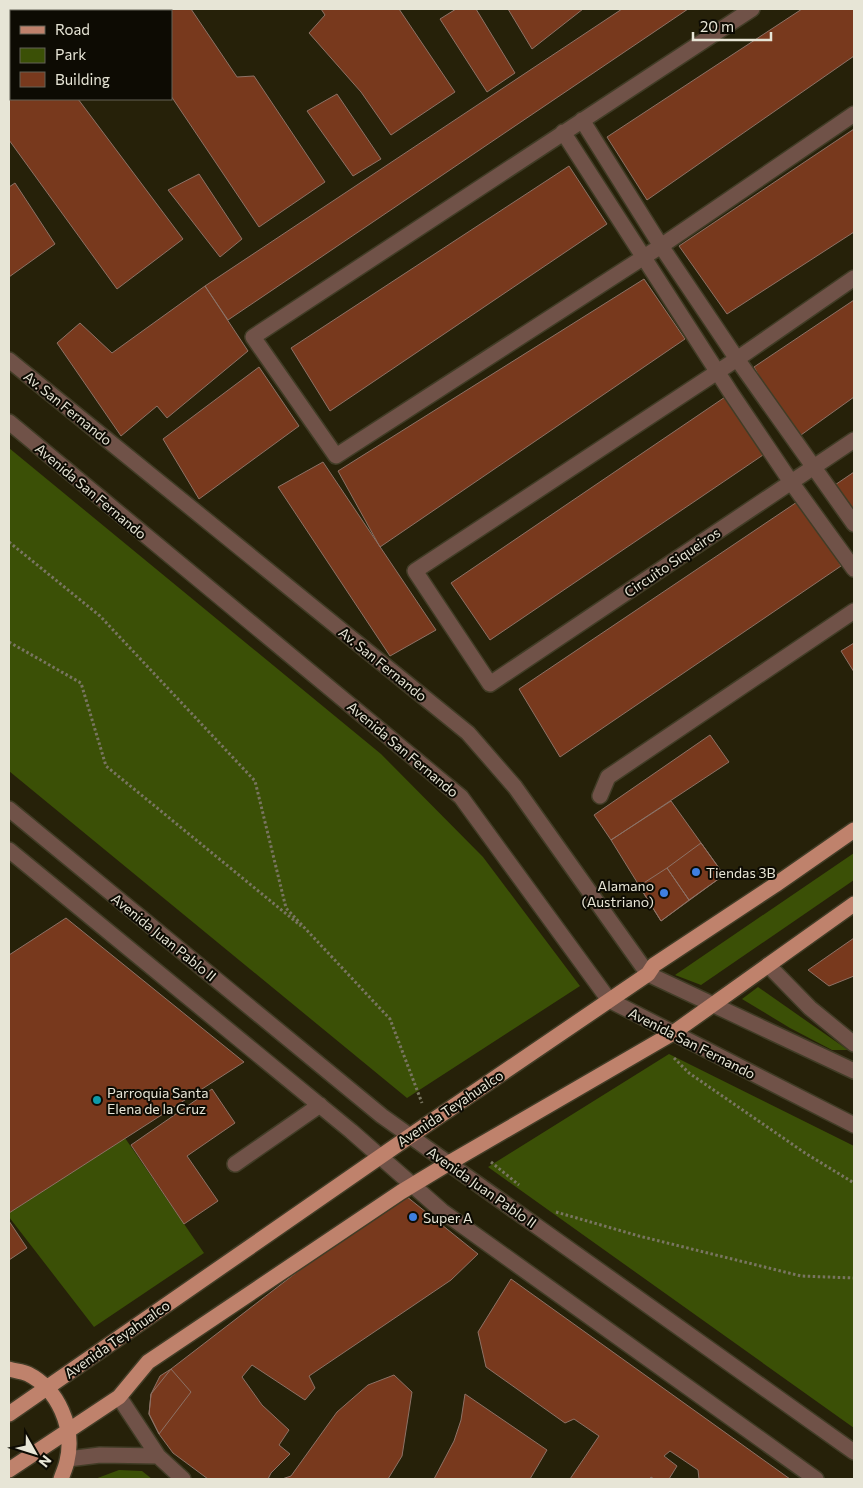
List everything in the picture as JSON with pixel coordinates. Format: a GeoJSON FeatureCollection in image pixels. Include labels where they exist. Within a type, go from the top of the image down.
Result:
{"type":"FeatureCollection","features":[{"type":"Feature","properties":{"kind":"main road","name":"Avenida Teyahualco"},"geometry":{"type":"LineString","coordinates":[[9,1414],[380,1156],[648,974],[654,965],[775,886],[854,830]]}},
{"type":"Feature","properties":{"kind":"main road"},"geometry":{"type":"LineString","coordinates":[[9,1470],[68,1429],[119,1397],[148,1362],[449,1162],[673,1033],[854,904]]}},
{"type":"Feature","properties":{"kind":"main road"},"geometry":{"type":"LineString","coordinates":[[9,1370],[28,1373],[46,1388],[64,1414],[68,1429],[68,1459],[61,1479]]}},
{"type":"Feature","properties":{"kind":"street"},"geometry":{"type":"LineString","coordinates":[[752,9],[253,337],[336,456],[661,246],[854,114]]}},
{"type":"Feature","properties":{"kind":"street"},"geometry":{"type":"LineString","coordinates":[[582,120],[661,246],[854,524]]}},
{"type":"Feature","properties":{"kind":"street"},"geometry":{"type":"LineString","coordinates":[[563,132],[717,371],[854,569]]}},
{"type":"Feature","properties":{"kind":"street"},"geometry":{"type":"LineString","coordinates":[[717,371],[854,278]]}},
{"type":"Feature","properties":{"kind":"street","name":"Av. San Fernando"},"geometry":{"type":"LineString","coordinates":[[9,360],[468,733],[515,787],[648,974],[854,1071]]}},
{"type":"Feature","properties":{"kind":"street","name":"Circuito Siqueiros"},"geometry":{"type":"LineString","coordinates":[[717,371],[416,570],[490,684],[854,440]]}},
{"type":"Feature","properties":{"kind":"street","name":"Avenida San Fernando"},"geometry":{"type":"LineString","coordinates":[[9,422],[461,797],[609,1000],[686,1041],[854,1125]]}},
{"type":"Feature","properties":{"kind":"street"},"geometry":{"type":"LineString","coordinates":[[600,796],[608,777],[854,611]]}},
{"type":"Feature","properties":{"kind":"street","name":"Avenida Juan Pablo II"},"geometry":{"type":"LineString","coordinates":[[9,809],[374,1109],[854,1452]]}},
{"type":"Feature","properties":{"kind":"street"},"geometry":{"type":"LineString","coordinates":[[9,850],[320,1105],[442,1211],[816,1479]]}},
{"type":"Feature","properties":{"kind":"street"},"geometry":{"type":"LineString","coordinates":[[768,965],[810,1008],[854,1044]]}},
{"type":"Feature","properties":{"kind":"street"},"geometry":{"type":"LineString","coordinates":[[235,1164],[320,1105]]}},
{"type":"Feature","properties":{"kind":"street"},"geometry":{"type":"LineString","coordinates":[[119,1397],[158,1456],[183,1479]]}},
{"type":"Feature","properties":{"kind":"street"},"geometry":{"type":"LineString","coordinates":[[68,1459],[100,1455],[158,1456]]}},
{"type":"Feature","properties":{"kind":"path"},"geometry":{"type":"LineString","coordinates":[[9,542],[100,616],[255,781],[286,908],[390,1019],[422,1104]]}},
{"type":"Feature","properties":{"kind":"path"},"geometry":{"type":"LineString","coordinates":[[9,642],[81,683],[106,766],[312,935]]}},
{"type":"Feature","properties":{"kind":"path"},"geometry":{"type":"LineString","coordinates":[[670,1054],[689,1073],[805,1153],[854,1182]]}},
{"type":"Feature","properties":{"kind":"path"},"geometry":{"type":"LineString","coordinates":[[485,1157],[520,1187]]}},
{"type":"Feature","properties":{"kind":"path"},"geometry":{"type":"LineString","coordinates":[[549,1211],[639,1236],[801,1276],[854,1278]]}},
{"type":"Feature","properties":{"kind":"green space"},"geometry":{"type":"Polygon","coordinates":[[[9,448],[381,754],[483,857],[580,986],[407,1098],[9,771],[9,448]]]}},
{"type":"Feature","properties":{"kind":"green space"},"geometry":{"type":"Polygon","coordinates":[[[854,853],[854,880],[701,985],[675,975],[854,853]]]}},
{"type":"Feature","properties":{"kind":"green space"},"geometry":{"type":"Polygon","coordinates":[[[758,987],[848,1050],[832,1050],[790,1028],[742,999],[758,987]]]}},
{"type":"Feature","properties":{"kind":"green space"},"geometry":{"type":"Polygon","coordinates":[[[669,1054],[854,1146],[854,1428],[488,1167],[669,1054]]]}},
{"type":"Feature","properties":{"kind":"green space"},"geometry":{"type":"Polygon","coordinates":[[[125,1138],[204,1253],[94,1327],[9,1217],[9,1213],[125,1138]]]}},
{"type":"Feature","properties":{"kind":"green space"},"geometry":{"type":"Polygon","coordinates":[[[119,1470],[142,1471],[152,1479],[95,1479],[119,1470]]]}},
{"type":"Feature","properties":{"kind":"building"},"geometry":{"type":"Polygon","coordinates":[[[9,9],[29,9],[10,10],[10,100],[79,100],[183,239],[117,289],[9,140],[9,9]]]}},
{"type":"Feature","properties":{"kind":"building"},"geometry":{"type":"Polygon","coordinates":[[[191,9],[237,77],[254,76],[325,182],[259,227],[172,97],[172,10],[113,10],[191,9]]]}},
{"type":"Feature","properties":{"kind":"building"},"geometry":{"type":"Polygon","coordinates":[[[321,9],[399,9],[455,92],[391,135],[361,92],[309,33],[325,15],[321,9]]]}},
{"type":"Feature","properties":{"kind":"building"},"geometry":{"type":"Polygon","coordinates":[[[456,9],[476,9],[515,73],[487,92],[440,19],[456,9]]]}},
{"type":"Feature","properties":{"kind":"building"},"geometry":{"type":"Polygon","coordinates":[[[508,9],[583,9],[532,49],[508,9]]]}},
{"type":"Feature","properties":{"kind":"building"},"geometry":{"type":"Polygon","coordinates":[[[622,9],[688,9],[228,320],[205,286],[622,9]]]}},
{"type":"Feature","properties":{"kind":"building"},"geometry":{"type":"Polygon","coordinates":[[[802,9],[854,9],[854,56],[647,200],[607,137],[802,9]]]}},
{"type":"Feature","properties":{"kind":"building"},"geometry":{"type":"Polygon","coordinates":[[[337,94],[381,159],[353,176],[307,111],[337,94]]]}},
{"type":"Feature","properties":{"kind":"building"},"geometry":{"type":"Polygon","coordinates":[[[854,129],[854,232],[727,314],[679,246],[854,129]]]}},
{"type":"Feature","properties":{"kind":"building"},"geometry":{"type":"Polygon","coordinates":[[[569,166],[607,224],[330,411],[291,348],[569,166]]]}},
{"type":"Feature","properties":{"kind":"building"},"geometry":{"type":"Polygon","coordinates":[[[199,174],[242,239],[220,257],[168,190],[199,174]]]}},
{"type":"Feature","properties":{"kind":"building"},"geometry":{"type":"Polygon","coordinates":[[[15,183],[55,244],[9,277],[9,187],[15,183]]]}},
{"type":"Feature","properties":{"kind":"building"},"geometry":{"type":"Polygon","coordinates":[[[644,279],[685,339],[380,547],[338,471],[644,279]]]}},
{"type":"Feature","properties":{"kind":"building"},"geometry":{"type":"Polygon","coordinates":[[[205,286],[248,351],[167,418],[157,406],[121,436],[57,343],[80,323],[112,353],[205,286]]]}},
{"type":"Feature","properties":{"kind":"building"},"geometry":{"type":"Polygon","coordinates":[[[854,300],[854,397],[794,440],[754,367],[854,300]]]}},
{"type":"Feature","properties":{"kind":"building"},"geometry":{"type":"Polygon","coordinates":[[[259,367],[299,426],[199,499],[163,439],[259,367]]]}},
{"type":"Feature","properties":{"kind":"building"},"geometry":{"type":"Polygon","coordinates":[[[731,393],[763,455],[490,640],[451,583],[731,393]]]}},
{"type":"Feature","properties":{"kind":"building"},"geometry":{"type":"Polygon","coordinates":[[[323,462],[436,630],[390,656],[278,487],[323,462]]]}},
{"type":"Feature","properties":{"kind":"building"},"geometry":{"type":"Polygon","coordinates":[[[854,472],[854,524],[829,489],[854,472]]]}},
{"type":"Feature","properties":{"kind":"building"},"geometry":{"type":"Polygon","coordinates":[[[803,498],[841,566],[560,757],[519,689],[803,498]]]}},
{"type":"Feature","properties":{"kind":"building"},"geometry":{"type":"Polygon","coordinates":[[[854,643],[854,672],[841,651],[854,643]]]}},
{"type":"Feature","properties":{"kind":"building"},"geometry":{"type":"Polygon","coordinates":[[[710,735],[729,762],[611,840],[594,815],[710,735]]]}},
{"type":"Feature","properties":{"kind":"building"},"geometry":{"type":"Polygon","coordinates":[[[671,801],[724,875],[661,921],[611,840],[671,801]]]}},
{"type":"Feature","properties":{"kind":"building","name":"Tiendas 3B"},"geometry":{"type":"Polygon","coordinates":[[[701,843],[724,875],[689,900],[667,868],[701,843]]]}},
{"type":"Feature","properties":{"kind":"building","name":"Alamano (Austriano)"},"geometry":{"type":"Polygon","coordinates":[[[667,868],[689,900],[661,921],[639,886],[667,868]]]}},
{"type":"Feature","properties":{"kind":"building","name":"Parroquia Santa Elena de la Cruz"},"geometry":{"type":"Polygon","coordinates":[[[66,918],[244,1062],[9,1213],[9,955],[66,918]]]}},
{"type":"Feature","properties":{"kind":"building"},"geometry":{"type":"Polygon","coordinates":[[[854,938],[854,976],[829,986],[808,970],[854,938]]]}},
{"type":"Feature","properties":{"kind":"building"},"geometry":{"type":"Polygon","coordinates":[[[212,1089],[235,1123],[187,1156],[218,1201],[184,1224],[131,1145],[212,1089]]]}},
{"type":"Feature","properties":{"kind":"building"},"geometry":{"type":"Polygon","coordinates":[[[401,1192],[478,1254],[451,1280],[309,1376],[315,1388],[305,1400],[252,1365],[242,1377],[262,1405],[289,1430],[279,1445],[290,1454],[271,1473],[268,1479],[208,1479],[173,1453],[159,1434],[149,1414],[151,1394],[171,1369],[401,1192]]]}},
{"type":"Feature","properties":{"kind":"building"},"geometry":{"type":"Polygon","coordinates":[[[9,1221],[27,1248],[9,1260],[9,1221]]]}},
{"type":"Feature","properties":{"kind":"building"},"geometry":{"type":"Polygon","coordinates":[[[511,1279],[790,1479],[699,1479],[698,1470],[670,1451],[664,1456],[677,1466],[669,1479],[654,1479],[651,1477],[650,1479],[570,1479],[599,1436],[574,1419],[565,1423],[486,1367],[478,1332],[511,1279]]]}},
{"type":"Feature","properties":{"kind":"building"},"geometry":{"type":"Polygon","coordinates":[[[171,1369],[191,1392],[159,1434],[149,1414],[151,1394],[160,1376],[171,1369]]]}},
{"type":"Feature","properties":{"kind":"building"},"geometry":{"type":"Polygon","coordinates":[[[394,1375],[412,1392],[402,1456],[388,1479],[282,1479],[291,1476],[337,1412],[368,1385],[394,1375]]]}},
{"type":"Feature","properties":{"kind":"building"},"geometry":{"type":"Polygon","coordinates":[[[465,1394],[547,1450],[530,1479],[434,1479],[454,1441],[461,1420],[465,1394]]]}},
{"type":"Feature","properties":{"kind":"place","name":"Tiendas 3B"},"geometry":{"type":"Point","coordinates":[696,872]}},
{"type":"Feature","properties":{"kind":"place","name":"Alamano (Austriano)"},"geometry":{"type":"Point","coordinates":[664,893]}},
{"type":"Feature","properties":{"kind":"place","name":"Parroquia Santa Elena de la Cruz"},"geometry":{"type":"Point","coordinates":[97,1100]}},
{"type":"Feature","properties":{"kind":"place","name":"Super A"},"geometry":{"type":"Point","coordinates":[413,1217]}}]}
